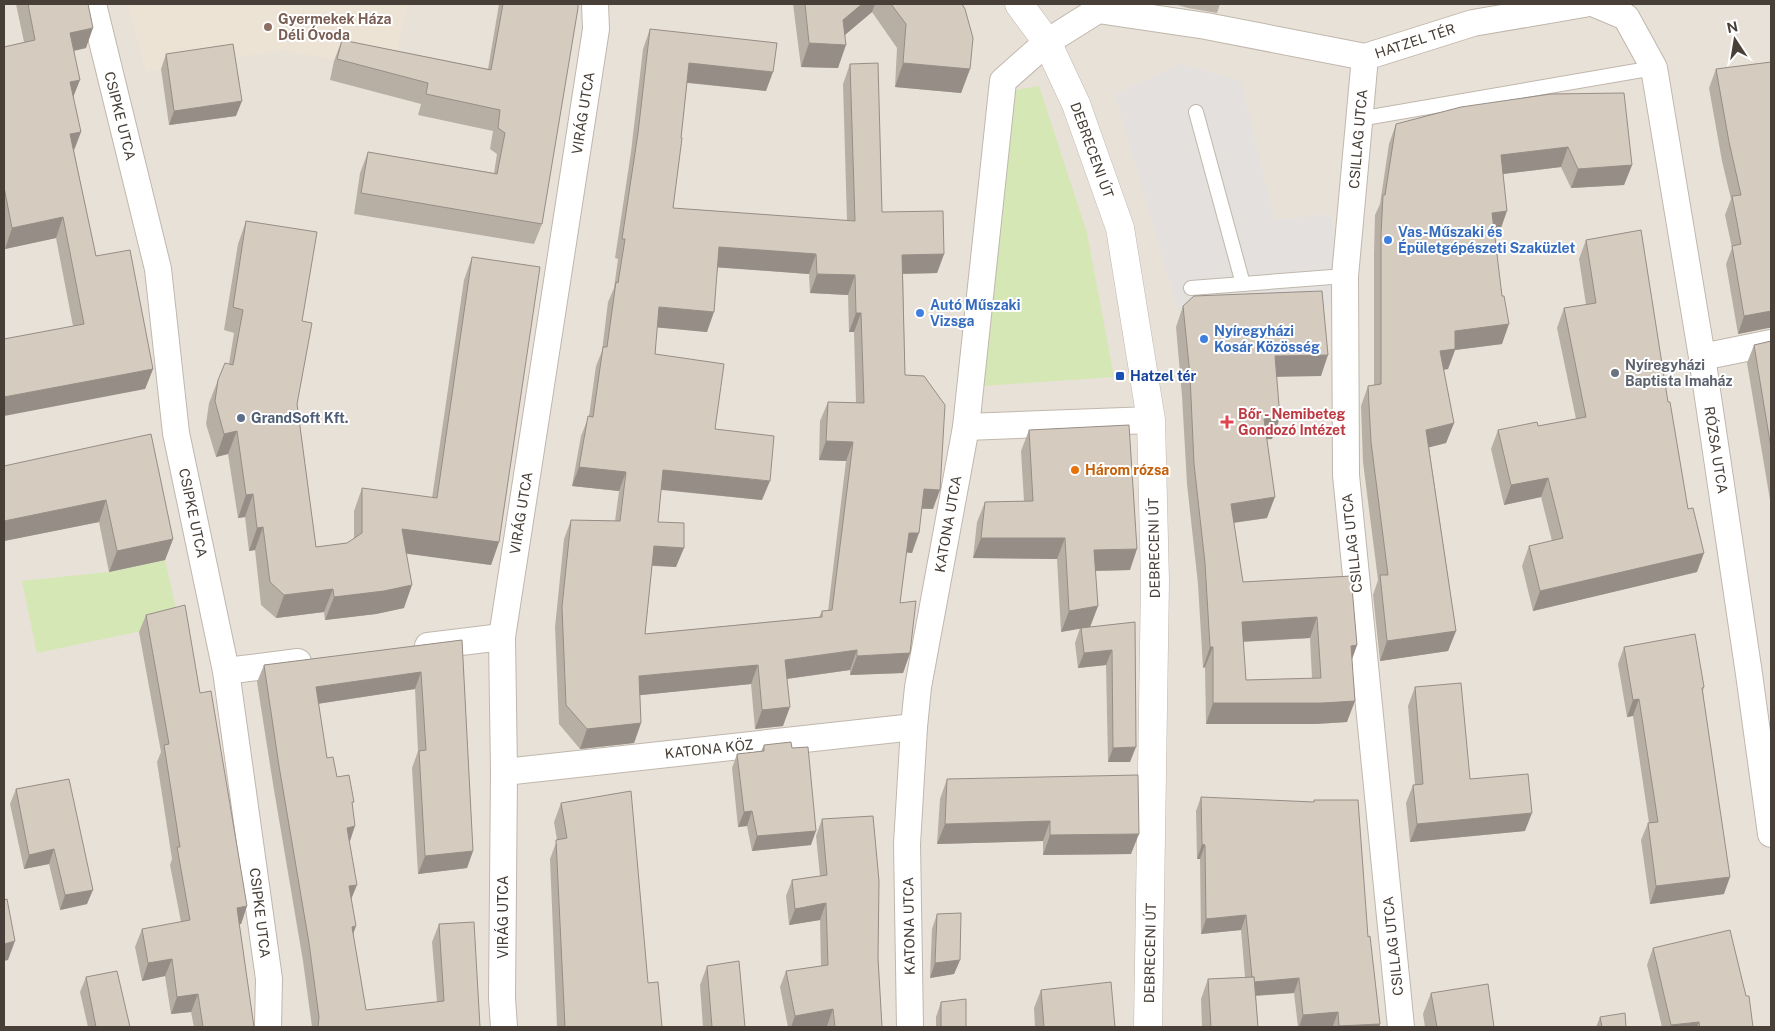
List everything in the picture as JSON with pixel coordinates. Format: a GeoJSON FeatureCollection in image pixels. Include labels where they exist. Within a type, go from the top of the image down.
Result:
{"type":"FeatureCollection","features":[{"type":"Feature","properties":{"kind":"street","name":"CSIPKE UTCA"},"geometry":{"type":"LineString","coordinates":[[93,4],[158,269],[166,435],[226,671],[268,979],[268,1027]]}},
{"type":"Feature","properties":{"kind":"street","name":"VIRÁG UTCA"},"geometry":{"type":"LineString","coordinates":[[504,1027],[502,998],[504,772],[502,637],[596,29],[595,4]]}},
{"type":"Feature","properties":{"kind":"street","name":"DEBRECENI ÚT"},"geometry":{"type":"LineString","coordinates":[[1019,4],[1047,42],[1076,104],[1120,228],[1151,420],[1155,581],[1148,1027]]}},
{"type":"Feature","properties":{"kind":"street","name":"HATZEL TÉR"},"geometry":{"type":"LineString","coordinates":[[1047,42],[1098,10],[1206,26],[1365,57],[1470,13],[1584,4]]}},
{"type":"Feature","properties":{"kind":"street"},"geometry":{"type":"LineString","coordinates":[[1595,4],[1626,17],[1654,68]]}},
{"type":"Feature","properties":{"kind":"street","name":"KATONA UTCA"},"geometry":{"type":"LineString","coordinates":[[910,1027],[907,844],[914,727],[918,687],[966,427],[1002,81],[1047,42]]}},
{"type":"Feature","properties":{"kind":"street","name":"CSILLAG UTCA"},"geometry":{"type":"LineString","coordinates":[[1365,57],[1345,276],[1346,475],[1401,1027]]}},
{"type":"Feature","properties":{"kind":"street","name":"RÓZSA UTCA"},"geometry":{"type":"LineString","coordinates":[[1654,68],[1702,357],[1771,834]]}},
{"type":"Feature","properties":{"kind":"street"},"geometry":{"type":"LineString","coordinates":[[1702,357],[1771,342]]}},
{"type":"Feature","properties":{"kind":"street"},"geometry":{"type":"LineString","coordinates":[[966,427],[1151,420]]}},
{"type":"Feature","properties":{"kind":"street"},"geometry":{"type":"LineString","coordinates":[[404,649],[502,637]]}},
{"type":"Feature","properties":{"kind":"street"},"geometry":{"type":"LineString","coordinates":[[226,671],[325,659]]}},
{"type":"Feature","properties":{"kind":"street","name":"KATONA KÖZ"},"geometry":{"type":"LineString","coordinates":[[504,772],[914,727]]}},
{"type":"Feature","properties":{"kind":"lane"},"geometry":{"type":"LineString","coordinates":[[1360,120],[1654,68]]}},
{"type":"Feature","properties":{"kind":"lane"},"geometry":{"type":"LineString","coordinates":[[1196,112],[1243,284]]}},
{"type":"Feature","properties":{"kind":"lane"},"geometry":{"type":"LineString","coordinates":[[1191,288],[1345,276]]}},
{"type":"Feature","properties":{"kind":"shaded area"},"geometry":{"type":"Polygon","coordinates":[[[4,4],[1771,4],[1771,1027],[4,1027],[4,4]]]}},
{"type":"Feature","properties":{"kind":"shaded area","name":"Gyermekek Háza Déli Óvoda"},"geometry":{"type":"Polygon","coordinates":[[[128,4],[408,4],[392,72],[283,50],[146,71],[128,4]]]}},
{"type":"Feature","properties":{"kind":"shaded area"},"geometry":{"type":"Polygon","coordinates":[[[1181,64],[1241,81],[1274,220],[1331,214],[1345,306],[1178,311],[1115,94],[1181,64]]]}},
{"type":"Feature","properties":{"kind":"green space"},"geometry":{"type":"Polygon","coordinates":[[[1039,86],[1087,233],[1114,377],[982,386],[1010,91],[1039,86]]]}},
{"type":"Feature","properties":{"kind":"green space"},"geometry":{"type":"Polygon","coordinates":[[[165,560],[179,623],[37,653],[22,581],[109,572],[165,560]]]}},
{"type":"Feature","properties":{"kind":"building"},"geometry":{"type":"Polygon","coordinates":[[[28,4],[88,4],[93,28],[70,33],[80,80],[70,82],[81,132],[70,134],[96,256],[130,250],[153,369],[4,397],[4,339],[84,324],[63,217],[12,228],[4,187],[4,47],[35,40],[28,4]]]}},
{"type":"Feature","properties":{"kind":"building"},"geometry":{"type":"Polygon","coordinates":[[[503,4],[578,4],[542,224],[361,193],[368,152],[497,174],[505,133],[498,128],[500,110],[426,94],[428,83],[337,59],[342,40],[491,70],[503,4]]]}},
{"type":"Feature","properties":{"kind":"building"},"geometry":{"type":"Polygon","coordinates":[[[805,4],[862,4],[843,20],[846,45],[809,43],[805,4]]]}},
{"type":"Feature","properties":{"kind":"building"},"geometry":{"type":"Polygon","coordinates":[[[891,4],[962,4],[973,38],[970,69],[903,63],[906,24],[891,4]]]}},
{"type":"Feature","properties":{"kind":"building"},"geometry":{"type":"Polygon","coordinates":[[[650,29],[777,43],[773,72],[689,63],[673,208],[855,221],[850,64],[878,63],[882,212],[943,211],[944,254],[902,255],[905,375],[924,376],[945,405],[940,490],[924,489],[919,533],[909,533],[900,603],[916,601],[910,653],[857,656],[857,650],[785,660],[790,707],[762,710],[758,665],[639,676],[641,723],[587,729],[566,705],[562,607],[571,520],[620,521],[626,472],[579,467],[588,416],[593,417],[603,347],[607,347],[616,282],[618,283],[625,239],[622,239],[638,133],[650,29]],[[719,247],[714,312],[659,307],[655,354],[724,364],[715,429],[774,436],[770,481],[663,470],[658,522],[684,523],[684,548],[654,546],[645,634],[822,617],[822,611],[832,610],[853,442],[826,441],[828,402],[864,403],[861,313],[856,313],[855,275],[817,274],[816,254],[719,247]]]}},
{"type":"Feature","properties":{"kind":"building"},"geometry":{"type":"Polygon","coordinates":[[[233,44],[242,101],[174,111],[166,54],[233,44]]]}},
{"type":"Feature","properties":{"kind":"building"},"geometry":{"type":"Polygon","coordinates":[[[1771,62],[1771,311],[1744,316],[1732,246],[1741,244],[1732,196],[1741,195],[1716,69],[1771,62]]]}},
{"type":"Feature","properties":{"kind":"building"},"geometry":{"type":"Polygon","coordinates":[[[1624,93],[1632,165],[1578,169],[1568,147],[1501,155],[1507,211],[1492,213],[1502,296],[1504,296],[1509,324],[1455,331],[1455,349],[1440,351],[1454,423],[1426,430],[1456,631],[1387,641],[1380,575],[1388,575],[1371,442],[1368,386],[1381,384],[1381,235],[1383,195],[1385,195],[1396,124],[1461,107],[1551,94],[1624,93]]]}},
{"type":"Feature","properties":{"kind":"building"},"geometry":{"type":"Polygon","coordinates":[[[246,221],[317,232],[302,321],[312,323],[297,404],[316,547],[347,543],[362,533],[362,488],[437,498],[472,257],[540,267],[499,542],[402,529],[412,585],[384,591],[334,597],[333,589],[284,595],[270,582],[263,527],[257,528],[253,494],[246,495],[237,431],[224,434],[215,401],[218,380],[225,363],[233,365],[243,310],[233,307],[246,221]]]}},
{"type":"Feature","properties":{"kind":"building"},"geometry":{"type":"Polygon","coordinates":[[[1641,230],[1668,402],[1670,402],[1688,509],[1693,508],[1704,553],[1540,591],[1529,546],[1563,538],[1548,478],[1511,485],[1498,430],[1537,422],[1538,426],[1586,417],[1564,308],[1596,303],[1586,240],[1641,230]]]}},
{"type":"Feature","properties":{"kind":"building"},"geometry":{"type":"Polygon","coordinates":[[[1322,291],[1328,355],[1275,356],[1280,418],[1264,419],[1275,497],[1231,504],[1243,582],[1351,576],[1357,645],[1351,646],[1355,701],[1322,703],[1213,703],[1213,647],[1210,647],[1205,563],[1194,464],[1190,375],[1183,306],[1194,296],[1322,291]],[[1317,617],[1242,622],[1246,680],[1321,678],[1317,617]]]}},
{"type":"Feature","properties":{"kind":"building"},"geometry":{"type":"Polygon","coordinates":[[[1771,341],[1771,448],[1754,345],[1771,341]]]}},
{"type":"Feature","properties":{"kind":"building"},"geometry":{"type":"Polygon","coordinates":[[[1129,425],[1137,549],[1094,550],[1098,606],[1069,611],[1065,538],[981,538],[985,502],[1033,501],[1029,430],[1129,425]]]}},
{"type":"Feature","properties":{"kind":"building"},"geometry":{"type":"Polygon","coordinates":[[[151,434],[173,539],[117,551],[106,500],[4,521],[4,466],[151,434]]]}},
{"type":"Feature","properties":{"kind":"building"},"geometry":{"type":"Polygon","coordinates":[[[185,605],[200,693],[211,691],[247,906],[237,908],[254,1027],[203,1027],[198,994],[177,997],[172,959],[148,963],[142,929],[190,920],[177,847],[180,847],[164,745],[169,744],[146,615],[185,605]]]}},
{"type":"Feature","properties":{"kind":"building"},"geometry":{"type":"Polygon","coordinates":[[[1135,622],[1136,747],[1113,748],[1112,650],[1084,653],[1081,628],[1135,622]]]}},
{"type":"Feature","properties":{"kind":"building"},"geometry":{"type":"Polygon","coordinates":[[[1695,634],[1730,877],[1656,886],[1648,823],[1658,822],[1639,699],[1633,700],[1624,647],[1695,634]]]}},
{"type":"Feature","properties":{"kind":"building"},"geometry":{"type":"Polygon","coordinates":[[[462,640],[473,851],[425,856],[419,751],[426,750],[421,672],[316,687],[327,758],[333,757],[337,777],[349,775],[354,802],[352,802],[355,826],[347,828],[357,885],[349,886],[356,926],[352,927],[366,1010],[444,1001],[439,924],[474,922],[480,1027],[318,1027],[319,1017],[309,943],[264,665],[462,640]]]}},
{"type":"Feature","properties":{"kind":"building"},"geometry":{"type":"Polygon","coordinates":[[[1461,683],[1470,779],[1528,774],[1532,813],[1417,824],[1413,785],[1423,784],[1415,687],[1461,683]]]}},
{"type":"Feature","properties":{"kind":"building"},"geometry":{"type":"Polygon","coordinates":[[[791,742],[792,748],[808,747],[816,831],[757,836],[752,811],[744,812],[737,754],[764,751],[764,745],[791,742]]]}},
{"type":"Feature","properties":{"kind":"building"},"geometry":{"type":"Polygon","coordinates":[[[1138,775],[1139,834],[1050,835],[1050,821],[945,824],[947,779],[1138,775]]]}},
{"type":"Feature","properties":{"kind":"building"},"geometry":{"type":"Polygon","coordinates":[[[69,779],[93,890],[65,895],[54,849],[29,855],[16,789],[69,779]]]}},
{"type":"Feature","properties":{"kind":"building"},"geometry":{"type":"Polygon","coordinates":[[[631,791],[648,983],[658,982],[662,1027],[565,1027],[556,840],[567,838],[561,803],[631,791]]]}},
{"type":"Feature","properties":{"kind":"building"},"geometry":{"type":"Polygon","coordinates":[[[1201,797],[1314,802],[1314,800],[1358,800],[1368,937],[1370,936],[1380,1024],[1339,1026],[1338,1012],[1303,1015],[1299,978],[1254,982],[1246,915],[1206,919],[1205,845],[1202,844],[1201,797]]]}},
{"type":"Feature","properties":{"kind":"building"},"geometry":{"type":"Polygon","coordinates":[[[873,816],[879,881],[878,958],[882,1027],[835,1027],[833,1009],[795,1016],[786,971],[828,965],[826,903],[795,909],[792,880],[827,875],[822,819],[873,816]]]}},
{"type":"Feature","properties":{"kind":"building"},"geometry":{"type":"Polygon","coordinates":[[[7,899],[15,941],[4,944],[4,900],[7,899]]]}},
{"type":"Feature","properties":{"kind":"building"},"geometry":{"type":"Polygon","coordinates":[[[961,913],[960,960],[935,963],[937,914],[961,913]]]}},
{"type":"Feature","properties":{"kind":"building"},"geometry":{"type":"Polygon","coordinates":[[[1730,930],[1746,996],[1749,996],[1753,1027],[1700,1027],[1699,1022],[1671,1025],[1653,948],[1730,930]]]}},
{"type":"Feature","properties":{"kind":"building"},"geometry":{"type":"Polygon","coordinates":[[[739,961],[745,1027],[712,1027],[707,966],[739,961]]]}},
{"type":"Feature","properties":{"kind":"building"},"geometry":{"type":"Polygon","coordinates":[[[117,971],[130,1027],[96,1027],[86,977],[117,971]]]}},
{"type":"Feature","properties":{"kind":"building"},"geometry":{"type":"Polygon","coordinates":[[[1254,977],[1258,1027],[1211,1027],[1208,979],[1254,977]]]}},
{"type":"Feature","properties":{"kind":"building"},"geometry":{"type":"Polygon","coordinates":[[[1111,982],[1115,1027],[1044,1027],[1041,990],[1111,982]]]}},
{"type":"Feature","properties":{"kind":"building"},"geometry":{"type":"Polygon","coordinates":[[[1488,984],[1494,1027],[1437,1027],[1431,993],[1488,984]]]}},
{"type":"Feature","properties":{"kind":"building"},"geometry":{"type":"Polygon","coordinates":[[[966,999],[966,1027],[941,1027],[941,1002],[966,999]]]}},
{"type":"Feature","properties":{"kind":"building"},"geometry":{"type":"Polygon","coordinates":[[[1625,1013],[1626,1027],[1602,1027],[1600,1017],[1625,1013]]]}},
{"type":"Feature","properties":{"kind":"place","name":"Gyermekek Háza Déli Óvoda"},"geometry":{"type":"Point","coordinates":[268,27]}},
{"type":"Feature","properties":{"kind":"place","name":"Vas-Műszaki és Épületgépészeti Szaküzlet"},"geometry":{"type":"Point","coordinates":[1388,240]}},
{"type":"Feature","properties":{"kind":"place","name":"Autó Műszaki Vizsga"},"geometry":{"type":"Point","coordinates":[920,313]}},
{"type":"Feature","properties":{"kind":"place","name":"Nyíregyházi Kosár Közösség"},"geometry":{"type":"Point","coordinates":[1204,339]}},
{"type":"Feature","properties":{"kind":"place","name":"Nyíregyházi Baptista Imaház"},"geometry":{"type":"Point","coordinates":[1615,373]}},
{"type":"Feature","properties":{"kind":"place","name":"Hatzel tér"},"geometry":{"type":"Point","coordinates":[1120,376]}},
{"type":"Feature","properties":{"kind":"place","name":"GrandSoft Kft."},"geometry":{"type":"Point","coordinates":[241,418]}},
{"type":"Feature","properties":{"kind":"place","name":"Bőr - Nemibeteg Gondozó Intézet"},"geometry":{"type":"Point","coordinates":[1227,422]}},
{"type":"Feature","properties":{"kind":"place","name":"Három rózsa"},"geometry":{"type":"Point","coordinates":[1075,470]}}]}
